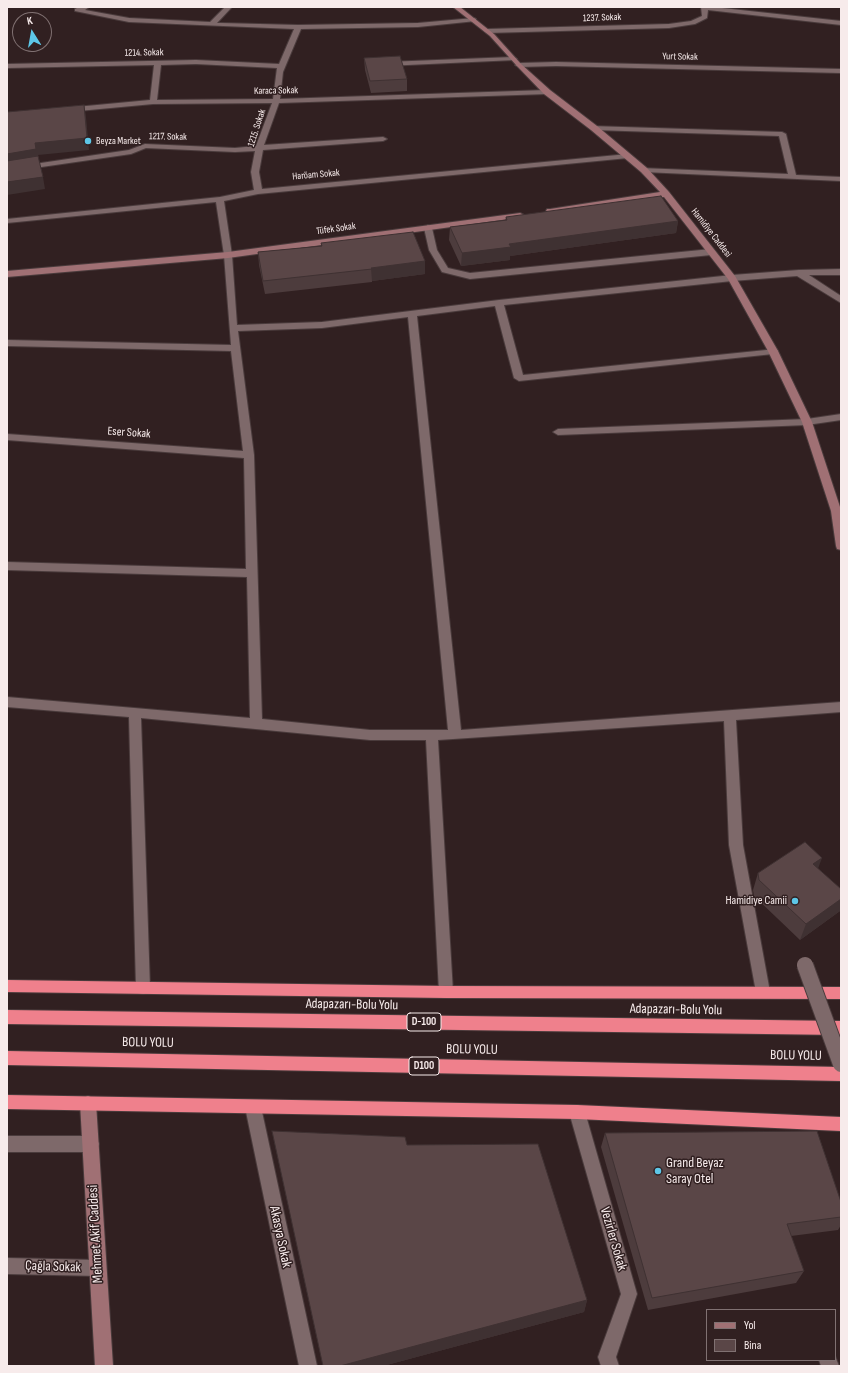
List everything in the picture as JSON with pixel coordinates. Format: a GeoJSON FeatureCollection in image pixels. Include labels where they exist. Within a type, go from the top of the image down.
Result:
{"type":"FeatureCollection","features":[{"type":"Feature","properties":{"kind":"highway"},"geometry":{"type":"LineString","coordinates":[[7,986],[446,992],[841,993]]}},
{"type":"Feature","properties":{"kind":"highway","name":"Adapazarı-Bolu Yolu"},"geometry":{"type":"LineString","coordinates":[[7,1017],[841,1028]]}},
{"type":"Feature","properties":{"kind":"highway","name":"BOLU YOLU"},"geometry":{"type":"LineString","coordinates":[[7,1058],[841,1074]]}},
{"type":"Feature","properties":{"kind":"highway"},"geometry":{"type":"LineString","coordinates":[[7,1102],[253,1108],[577,1112],[841,1124]]}},
{"type":"Feature","properties":{"kind":"street"},"geometry":{"type":"LineString","coordinates":[[86,7],[77,10],[129,20],[298,27],[418,25],[474,20]]}},
{"type":"Feature","properties":{"kind":"street"},"geometry":{"type":"LineString","coordinates":[[213,23],[229,7]]}},
{"type":"Feature","properties":{"kind":"street","name":"Hamidiye Caddesi"},"geometry":{"type":"LineString","coordinates":[[456,7],[487,31],[547,92],[594,128],[644,170],[666,194],[732,278],[773,351],[808,422],[836,511],[841,546]]}},
{"type":"Feature","properties":{"kind":"street"},"geometry":{"type":"LineString","coordinates":[[704,8],[841,22]]}},
{"type":"Feature","properties":{"kind":"street","name":"1237. Sokak"},"geometry":{"type":"LineString","coordinates":[[487,31],[661,26],[693,23],[705,17],[704,8]]}},
{"type":"Feature","properties":{"kind":"street","name":"1215. Sokak"},"geometry":{"type":"LineString","coordinates":[[258,192],[255,172],[260,148],[276,101],[279,72],[298,27]]}},
{"type":"Feature","properties":{"kind":"street"},"geometry":{"type":"LineString","coordinates":[[153,102],[158,62]]}},
{"type":"Feature","properties":{"kind":"street","name":"1214. Sokak"},"geometry":{"type":"LineString","coordinates":[[7,66],[196,62],[282,66]]}},
{"type":"Feature","properties":{"kind":"street","name":"Yurt Sokak"},"geometry":{"type":"LineString","coordinates":[[384,64],[516,62],[841,71]]}},
{"type":"Feature","properties":{"kind":"street","name":"Karaca Sokak"},"geometry":{"type":"LineString","coordinates":[[61,110],[153,102],[276,101],[547,92]]}},
{"type":"Feature","properties":{"kind":"street"},"geometry":{"type":"LineString","coordinates":[[594,128],[782,134],[793,177]]}},
{"type":"Feature","properties":{"kind":"street","name":"1217. Sokak"},"geometry":{"type":"LineString","coordinates":[[7,170],[131,152],[144,146],[235,150],[383,139]]}},
{"type":"Feature","properties":{"kind":"street","name":"Haröam Sokak"},"geometry":{"type":"LineString","coordinates":[[7,221],[220,199],[258,192],[628,156]]}},
{"type":"Feature","properties":{"kind":"street"},"geometry":{"type":"LineString","coordinates":[[644,170],[841,179]]}},
{"type":"Feature","properties":{"kind":"street","name":"Tüfek Sokak"},"geometry":{"type":"LineString","coordinates":[[7,274],[228,255],[666,194]]}},
{"type":"Feature","properties":{"kind":"street"},"geometry":{"type":"LineString","coordinates":[[220,199],[228,255],[233,328],[249,455],[256,723]]}},
{"type":"Feature","properties":{"kind":"street"},"geometry":{"type":"LineString","coordinates":[[428,228],[433,250],[445,270],[470,276],[711,252]]}},
{"type":"Feature","properties":{"kind":"street"},"geometry":{"type":"LineString","coordinates":[[233,328],[322,325],[499,303],[732,278],[799,273],[841,272]]}},
{"type":"Feature","properties":{"kind":"street"},"geometry":{"type":"LineString","coordinates":[[799,273],[841,300]]}},
{"type":"Feature","properties":{"kind":"street"},"geometry":{"type":"LineString","coordinates":[[499,303],[520,378],[773,351]]}},
{"type":"Feature","properties":{"kind":"street"},"geometry":{"type":"LineString","coordinates":[[412,314],[455,735]]}},
{"type":"Feature","properties":{"kind":"street"},"geometry":{"type":"LineString","coordinates":[[7,343],[236,348]]}},
{"type":"Feature","properties":{"kind":"street"},"geometry":{"type":"LineString","coordinates":[[558,432],[808,422],[841,417]]}},
{"type":"Feature","properties":{"kind":"street","name":"Eser Sokak"},"geometry":{"type":"LineString","coordinates":[[7,437],[249,455]]}},
{"type":"Feature","properties":{"kind":"street"},"geometry":{"type":"LineString","coordinates":[[7,566],[252,573]]}},
{"type":"Feature","properties":{"kind":"street"},"geometry":{"type":"LineString","coordinates":[[7,702],[135,712],[370,735],[455,735],[730,716],[841,706]]}},
{"type":"Feature","properties":{"kind":"street"},"geometry":{"type":"LineString","coordinates":[[135,712],[143,988]]}},
{"type":"Feature","properties":{"kind":"street"},"geometry":{"type":"LineString","coordinates":[[730,716],[736,845],[762,992]]}},
{"type":"Feature","properties":{"kind":"street"},"geometry":{"type":"LineString","coordinates":[[432,735],[446,992]]}},
{"type":"Feature","properties":{"kind":"street"},"geometry":{"type":"LineString","coordinates":[[805,965],[841,1064]]}},
{"type":"Feature","properties":{"kind":"street","name":"Mehmet Akif Caddesi"},"geometry":{"type":"LineString","coordinates":[[88,1103],[104,1366]]}},
{"type":"Feature","properties":{"kind":"street","name":"Akasya Sokak"},"geometry":{"type":"LineString","coordinates":[[253,1108],[308,1366]]}},
{"type":"Feature","properties":{"kind":"street","name":"Vezirler Sokak"},"geometry":{"type":"LineString","coordinates":[[577,1112],[628,1294],[607,1357],[610,1366]]}},
{"type":"Feature","properties":{"kind":"street"},"geometry":{"type":"LineString","coordinates":[[7,1144],[91,1144]]}},
{"type":"Feature","properties":{"kind":"street","name":"Çağla Sokak"},"geometry":{"type":"LineString","coordinates":[[7,1266],[98,1268]]}},
{"type":"Feature","properties":{"kind":"building"},"geometry":{"type":"Polygon","coordinates":[[[400,56],[407,79],[370,81],[364,58],[400,56]]]}},
{"type":"Feature","properties":{"kind":"building"},"geometry":{"type":"Polygon","coordinates":[[[84,105],[87,138],[35,143],[36,149],[7,154],[7,112],[84,105]]]}},
{"type":"Feature","properties":{"kind":"building"},"geometry":{"type":"Polygon","coordinates":[[[38,156],[43,177],[7,182],[7,161],[38,156]]]}},
{"type":"Feature","properties":{"kind":"building"},"geometry":{"type":"Polygon","coordinates":[[[661,196],[678,221],[509,244],[511,247],[462,253],[450,227],[507,220],[506,217],[661,196]]]}},
{"type":"Feature","properties":{"kind":"building"},"geometry":{"type":"Polygon","coordinates":[[[413,232],[425,261],[371,268],[372,269],[263,281],[258,252],[322,246],[321,243],[413,232]]]}},
{"type":"Feature","properties":{"kind":"building","name":"Hamidiye Camii"},"geometry":{"type":"Polygon","coordinates":[[[805,842],[822,858],[813,864],[841,889],[841,899],[806,924],[759,880],[758,873],[805,842]]]}},
{"type":"Feature","properties":{"kind":"building"},"geometry":{"type":"Polygon","coordinates":[[[272,1131],[405,1137],[407,1145],[538,1144],[587,1300],[340,1366],[323,1366],[272,1131]]]}},
{"type":"Feature","properties":{"kind":"building"},"geometry":{"type":"Polygon","coordinates":[[[817,1131],[841,1202],[841,1217],[787,1224],[804,1271],[652,1298],[605,1133],[817,1131]]]}},
{"type":"Feature","properties":{"kind":"place","name":"Beyza Market"},"geometry":{"type":"Point","coordinates":[88,141]}},
{"type":"Feature","properties":{"kind":"place","name":"Hamidiye Camii"},"geometry":{"type":"Point","coordinates":[795,901]}},
{"type":"Feature","properties":{"kind":"place","name":"Grand Beyaz Saray Otel"},"geometry":{"type":"Point","coordinates":[658,1171]}}]}
